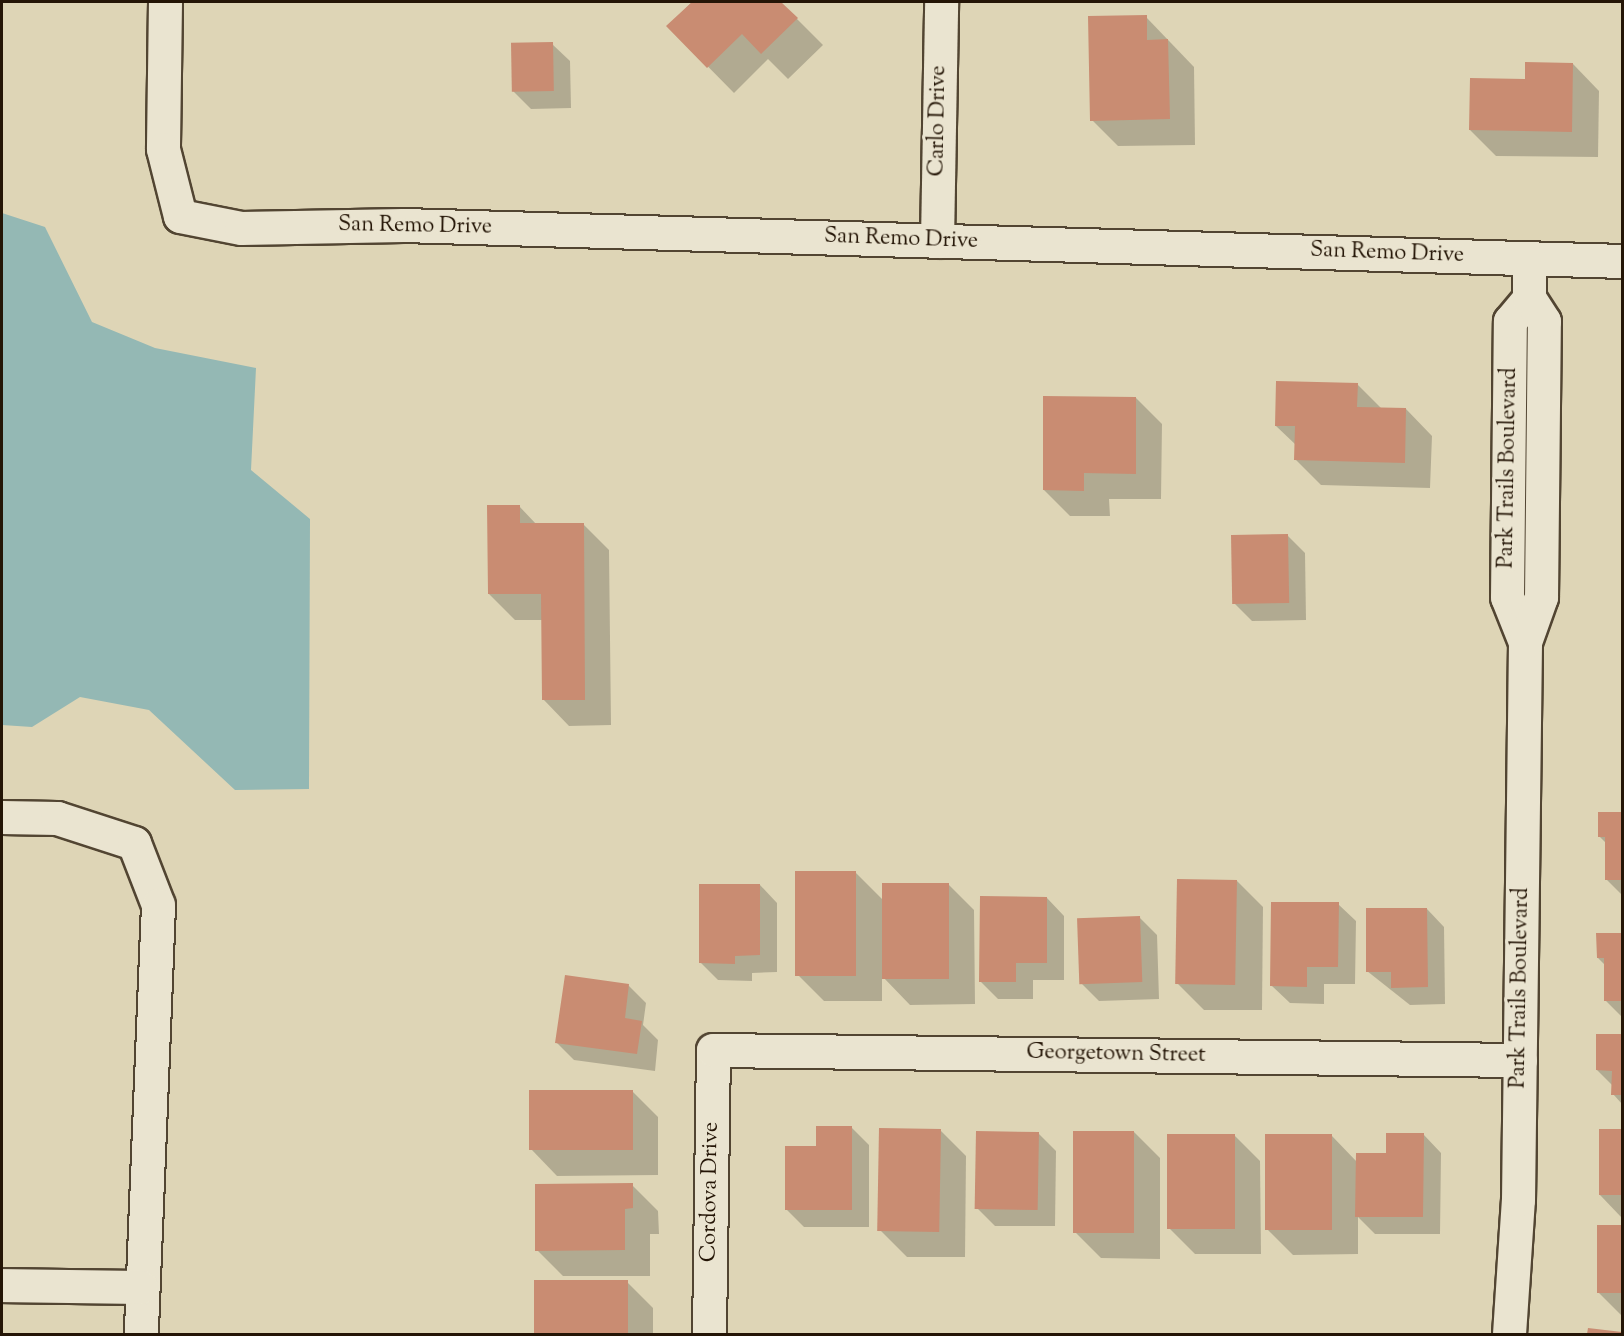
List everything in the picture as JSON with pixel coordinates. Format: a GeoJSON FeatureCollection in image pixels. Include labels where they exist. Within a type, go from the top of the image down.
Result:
{"type":"FeatureCollection","features":[{"type":"Feature","properties":{"kind":"street","name":"San Remo Drive"},"geometry":{"type":"LineString","coordinates":[[165,2],[163,149],[180,216],[241,228],[403,225],[1623,261]]}},
{"type":"Feature","properties":{"kind":"street","name":"Carlo Drive"},"geometry":{"type":"LineString","coordinates":[[937,241],[941,2]]}},
{"type":"Feature","properties":{"kind":"street","name":"Park Trails Boulevard"},"geometry":{"type":"LineString","coordinates":[[1509,1335],[1518,1200],[1525,642],[1541,597],[1544,321],[1529,298],[1529,258]]}},
{"type":"Feature","properties":{"kind":"street"},"geometry":{"type":"LineString","coordinates":[[2,817],[57,818],[134,843],[158,905],[141,1287],[141,1335]]}},
{"type":"Feature","properties":{"kind":"street","name":"Georgetown Street"},"geometry":{"type":"LineString","coordinates":[[713,1050],[1520,1060]]}},
{"type":"Feature","properties":{"kind":"street","name":"Cordova Drive"},"geometry":{"type":"LineString","coordinates":[[709,1335],[713,1050]]}},
{"type":"Feature","properties":{"kind":"street"},"geometry":{"type":"LineString","coordinates":[[2,1285],[141,1287]]}},
{"type":"Feature","properties":{"kind":"water"},"geometry":{"type":"Polygon","coordinates":[[[2,213],[45,227],[92,322],[155,348],[256,368],[251,470],[310,519],[309,789],[235,790],[149,710],[80,697],[32,727],[2,725],[2,213]]]}},
{"type":"Feature","properties":{"kind":"building"},"geometry":{"type":"Polygon","coordinates":[[[692,2],[781,2],[798,18],[761,54],[742,34],[707,68],[666,26],[692,2]]]}},
{"type":"Feature","properties":{"kind":"building"},"geometry":{"type":"Polygon","coordinates":[[[1147,15],[1147,40],[1168,39],[1170,119],[1090,121],[1088,16],[1147,15]]]}},
{"type":"Feature","properties":{"kind":"building"},"geometry":{"type":"Polygon","coordinates":[[[553,42],[554,91],[512,92],[511,43],[553,42]]]}},
{"type":"Feature","properties":{"kind":"building"},"geometry":{"type":"Polygon","coordinates":[[[1525,62],[1573,63],[1572,132],[1469,130],[1470,78],[1525,79],[1525,62]]]}},
{"type":"Feature","properties":{"kind":"building"},"geometry":{"type":"Polygon","coordinates":[[[1276,381],[1358,383],[1357,407],[1406,408],[1405,463],[1294,460],[1295,426],[1275,426],[1276,381]]]}},
{"type":"Feature","properties":{"kind":"building"},"geometry":{"type":"Polygon","coordinates":[[[1043,396],[1136,397],[1136,474],[1084,473],[1084,491],[1043,490],[1043,396]]]}},
{"type":"Feature","properties":{"kind":"building"},"geometry":{"type":"Polygon","coordinates":[[[487,505],[520,505],[520,523],[584,523],[585,700],[542,700],[541,594],[488,594],[487,505]]]}},
{"type":"Feature","properties":{"kind":"building"},"geometry":{"type":"Polygon","coordinates":[[[1288,534],[1289,603],[1232,604],[1231,535],[1288,534]]]}},
{"type":"Feature","properties":{"kind":"building"},"geometry":{"type":"Polygon","coordinates":[[[1598,812],[1622,812],[1622,880],[1605,880],[1605,837],[1598,837],[1598,812]]]}},
{"type":"Feature","properties":{"kind":"building"},"geometry":{"type":"Polygon","coordinates":[[[795,871],[856,871],[856,976],[795,976],[795,871]]]}},
{"type":"Feature","properties":{"kind":"building"},"geometry":{"type":"Polygon","coordinates":[[[1177,879],[1237,880],[1235,985],[1175,984],[1177,879]]]}},
{"type":"Feature","properties":{"kind":"building"},"geometry":{"type":"Polygon","coordinates":[[[882,883],[949,883],[949,979],[882,979],[882,883]]]}},
{"type":"Feature","properties":{"kind":"building"},"geometry":{"type":"Polygon","coordinates":[[[699,884],[760,884],[760,955],[735,956],[735,964],[699,963],[699,884]]]}},
{"type":"Feature","properties":{"kind":"building"},"geometry":{"type":"Polygon","coordinates":[[[980,896],[1047,897],[1047,963],[1016,963],[1016,982],[979,982],[980,896]]]}},
{"type":"Feature","properties":{"kind":"building"},"geometry":{"type":"Polygon","coordinates":[[[1271,902],[1339,902],[1338,967],[1307,967],[1307,987],[1270,986],[1271,902]]]}},
{"type":"Feature","properties":{"kind":"building"},"geometry":{"type":"Polygon","coordinates":[[[1366,908],[1427,908],[1428,987],[1391,988],[1391,972],[1366,972],[1366,908]]]}},
{"type":"Feature","properties":{"kind":"building"},"geometry":{"type":"Polygon","coordinates":[[[1140,916],[1142,982],[1079,984],[1077,918],[1140,916]]]}},
{"type":"Feature","properties":{"kind":"building"},"geometry":{"type":"Polygon","coordinates":[[[1596,933],[1622,933],[1622,1001],[1604,1001],[1604,958],[1597,958],[1596,933]]]}},
{"type":"Feature","properties":{"kind":"building"},"geometry":{"type":"Polygon","coordinates":[[[565,975],[629,984],[625,1018],[642,1021],[637,1054],[555,1043],[565,975]]]}},
{"type":"Feature","properties":{"kind":"building"},"geometry":{"type":"Polygon","coordinates":[[[1596,1034],[1622,1034],[1622,1095],[1611,1095],[1612,1071],[1596,1070],[1596,1034]]]}},
{"type":"Feature","properties":{"kind":"building"},"geometry":{"type":"Polygon","coordinates":[[[529,1090],[633,1090],[633,1150],[529,1150],[529,1090]]]}},
{"type":"Feature","properties":{"kind":"building"},"geometry":{"type":"Polygon","coordinates":[[[816,1126],[852,1126],[852,1210],[785,1210],[785,1146],[816,1146],[816,1126]]]}},
{"type":"Feature","properties":{"kind":"building"},"geometry":{"type":"Polygon","coordinates":[[[879,1128],[941,1129],[939,1232],[877,1231],[879,1128]]]}},
{"type":"Feature","properties":{"kind":"building"},"geometry":{"type":"Polygon","coordinates":[[[1599,1129],[1622,1129],[1622,1195],[1599,1195],[1599,1129]]]}},
{"type":"Feature","properties":{"kind":"building"},"geometry":{"type":"Polygon","coordinates":[[[976,1131],[1039,1132],[1038,1210],[975,1209],[976,1131]]]}},
{"type":"Feature","properties":{"kind":"building"},"geometry":{"type":"Polygon","coordinates":[[[1073,1131],[1134,1131],[1134,1233],[1073,1233],[1073,1131]]]}},
{"type":"Feature","properties":{"kind":"building"},"geometry":{"type":"Polygon","coordinates":[[[1386,1133],[1424,1133],[1423,1217],[1355,1217],[1356,1153],[1386,1153],[1386,1133]]]}},
{"type":"Feature","properties":{"kind":"building"},"geometry":{"type":"Polygon","coordinates":[[[1167,1134],[1235,1134],[1235,1229],[1167,1229],[1167,1134]]]}},
{"type":"Feature","properties":{"kind":"building"},"geometry":{"type":"Polygon","coordinates":[[[1265,1134],[1332,1134],[1332,1230],[1265,1230],[1265,1134]]]}},
{"type":"Feature","properties":{"kind":"building"},"geometry":{"type":"Polygon","coordinates":[[[633,1183],[633,1208],[625,1209],[625,1250],[535,1251],[535,1184],[633,1183]]]}},
{"type":"Feature","properties":{"kind":"building"},"geometry":{"type":"Polygon","coordinates":[[[1597,1225],[1622,1225],[1622,1293],[1597,1293],[1597,1225]]]}},
{"type":"Feature","properties":{"kind":"building"},"geometry":{"type":"Polygon","coordinates":[[[534,1280],[628,1280],[628,1334],[534,1334],[534,1280]]]}},
{"type":"Feature","properties":{"kind":"building"},"geometry":{"type":"Polygon","coordinates":[[[1588,1328],[1622,1332],[1622,1334],[1587,1334],[1588,1328]]]}}]}
